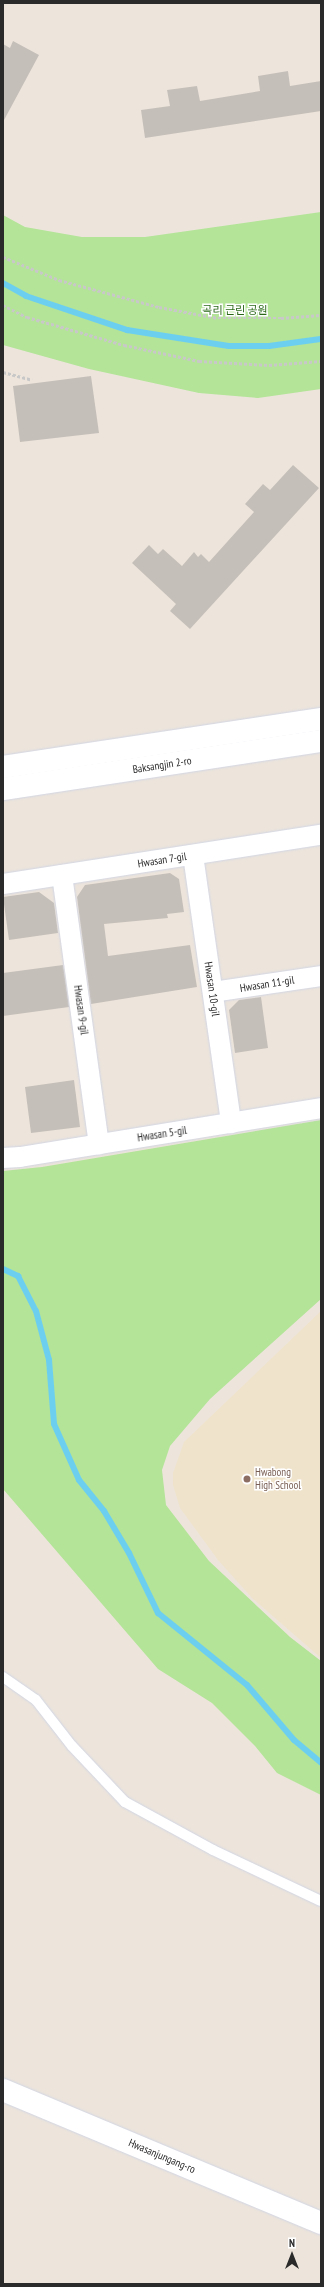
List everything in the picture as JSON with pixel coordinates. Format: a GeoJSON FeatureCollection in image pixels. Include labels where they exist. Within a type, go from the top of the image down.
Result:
{"type":"FeatureCollection","features":[{"type":"Feature","properties":{"kind":"street","name":"Baksangjin 2-ro"},"geometry":{"type":"LineString","coordinates":[[3,767],[321,719]]}},
{"type":"Feature","properties":{"kind":"street","name":"Baksangjin 2-ro"},"geometry":{"type":"LineString","coordinates":[[3,789],[321,741]]}},
{"type":"Feature","properties":{"kind":"street","name":"Hwasan 7-gil"},"geometry":{"type":"LineString","coordinates":[[3,884],[321,835]]}},
{"type":"Feature","properties":{"kind":"street","name":"Hwasan 10-gil"},"geometry":{"type":"LineString","coordinates":[[193,855],[231,1123]]}},
{"type":"Feature","properties":{"kind":"street","name":"Hwasan 9-gil"},"geometry":{"type":"LineString","coordinates":[[62,875],[99,1144]]}},
{"type":"Feature","properties":{"kind":"street","name":"Hwasan 11-gil"},"geometry":{"type":"LineString","coordinates":[[212,992],[321,976]]}},
{"type":"Feature","properties":{"kind":"street","name":"Hwasan 5-gil"},"geometry":{"type":"LineString","coordinates":[[3,1158],[321,1108]]}},
{"type":"Feature","properties":{"kind":"street","name":"Hwasanjungang-ro"},"geometry":{"type":"LineString","coordinates":[[3,2090],[321,2223]]}},
{"type":"Feature","properties":{"kind":"lane"},"geometry":{"type":"LineString","coordinates":[[3,1677],[36,1700],[72,1746],[125,1802],[213,1850],[321,1901]]}},
{"type":"Feature","properties":{"kind":"path"},"geometry":{"type":"LineString","coordinates":[[3,257],[59,280],[159,307],[218,318],[281,318],[321,315]]}},
{"type":"Feature","properties":{"kind":"path"},"geometry":{"type":"LineString","coordinates":[[3,305],[28,317],[124,345],[199,361],[269,365],[321,361]]}},
{"type":"Feature","properties":{"kind":"path"},"geometry":{"type":"LineString","coordinates":[[3,372],[32,380]]}},
{"type":"Feature","properties":{"kind":"shaded area","name":"Hwabong High School"},"geometry":{"type":"Polygon","coordinates":[[[321,1311],[321,1658],[253,1599],[218,1560],[180,1508],[173,1485],[173,1473],[184,1442],[321,1311]]]}},
{"type":"Feature","properties":{"kind":"green space","name":"곡리 근린 공원"},"geometry":{"type":"Polygon","coordinates":[[[321,212],[321,389],[258,398],[199,393],[89,369],[3,345],[3,215],[25,227],[82,237],[145,237],[321,212]]]}},
{"type":"Feature","properties":{"kind":"green space"},"geometry":{"type":"Polygon","coordinates":[[[321,1120],[321,1299],[210,1399],[170,1446],[162,1470],[166,1505],[209,1561],[290,1637],[321,1661],[321,1795],[277,1773],[255,1746],[212,1703],[158,1669],[3,1489],[3,1171],[42,1167],[321,1120]]]}},
{"type":"Feature","properties":{"kind":"building"},"geometry":{"type":"Polygon","coordinates":[[[13,41],[39,55],[3,122],[3,44],[10,48],[13,41]]]}},
{"type":"Feature","properties":{"kind":"building"},"geometry":{"type":"Polygon","coordinates":[[[288,71],[290,86],[321,81],[321,111],[145,138],[141,110],[170,106],[167,90],[197,86],[200,101],[260,91],[258,76],[288,71]]]}},
{"type":"Feature","properties":{"kind":"building"},"geometry":{"type":"Polygon","coordinates":[[[91,376],[99,433],[20,442],[13,386],[91,376]]]}},
{"type":"Feature","properties":{"kind":"building"},"geometry":{"type":"Polygon","coordinates":[[[293,465],[319,488],[190,629],[170,611],[176,604],[132,563],[149,545],[158,554],[163,549],[182,566],[194,552],[198,557],[201,554],[209,562],[254,512],[245,504],[263,484],[270,490],[293,465]]]}},
{"type":"Feature","properties":{"kind":"building"},"geometry":{"type":"Polygon","coordinates":[[[170,873],[179,879],[184,912],[167,914],[168,918],[104,924],[108,956],[190,945],[197,987],[91,1004],[77,897],[85,885],[170,873]]]}},
{"type":"Feature","properties":{"kind":"building"},"geometry":{"type":"Polygon","coordinates":[[[39,892],[54,903],[58,933],[9,940],[3,897],[39,892]]]}},
{"type":"Feature","properties":{"kind":"building"},"geometry":{"type":"Polygon","coordinates":[[[63,965],[69,1007],[3,1016],[3,973],[63,965]]]}},
{"type":"Feature","properties":{"kind":"building"},"geometry":{"type":"Polygon","coordinates":[[[261,997],[268,1048],[235,1053],[229,1010],[239,1000],[261,997]]]}},
{"type":"Feature","properties":{"kind":"building"},"geometry":{"type":"Polygon","coordinates":[[[74,1080],[80,1127],[31,1133],[25,1087],[74,1080]]]}},
{"type":"Feature","properties":{"kind":"waterway"},"geometry":{"type":"LineString","coordinates":[[3,283],[26,296],[127,330],[229,346],[269,346],[321,339]]}},
{"type":"Feature","properties":{"kind":"waterway"},"geometry":{"type":"LineString","coordinates":[[3,1269],[18,1276],[36,1311],[49,1360],[54,1424],[79,1480],[104,1511],[129,1553],[158,1613],[247,1685],[294,1740],[321,1763]]}},
{"type":"Feature","properties":{"kind":"place","name":"Hwabong High School"},"geometry":{"type":"Point","coordinates":[247,1479]}}]}
